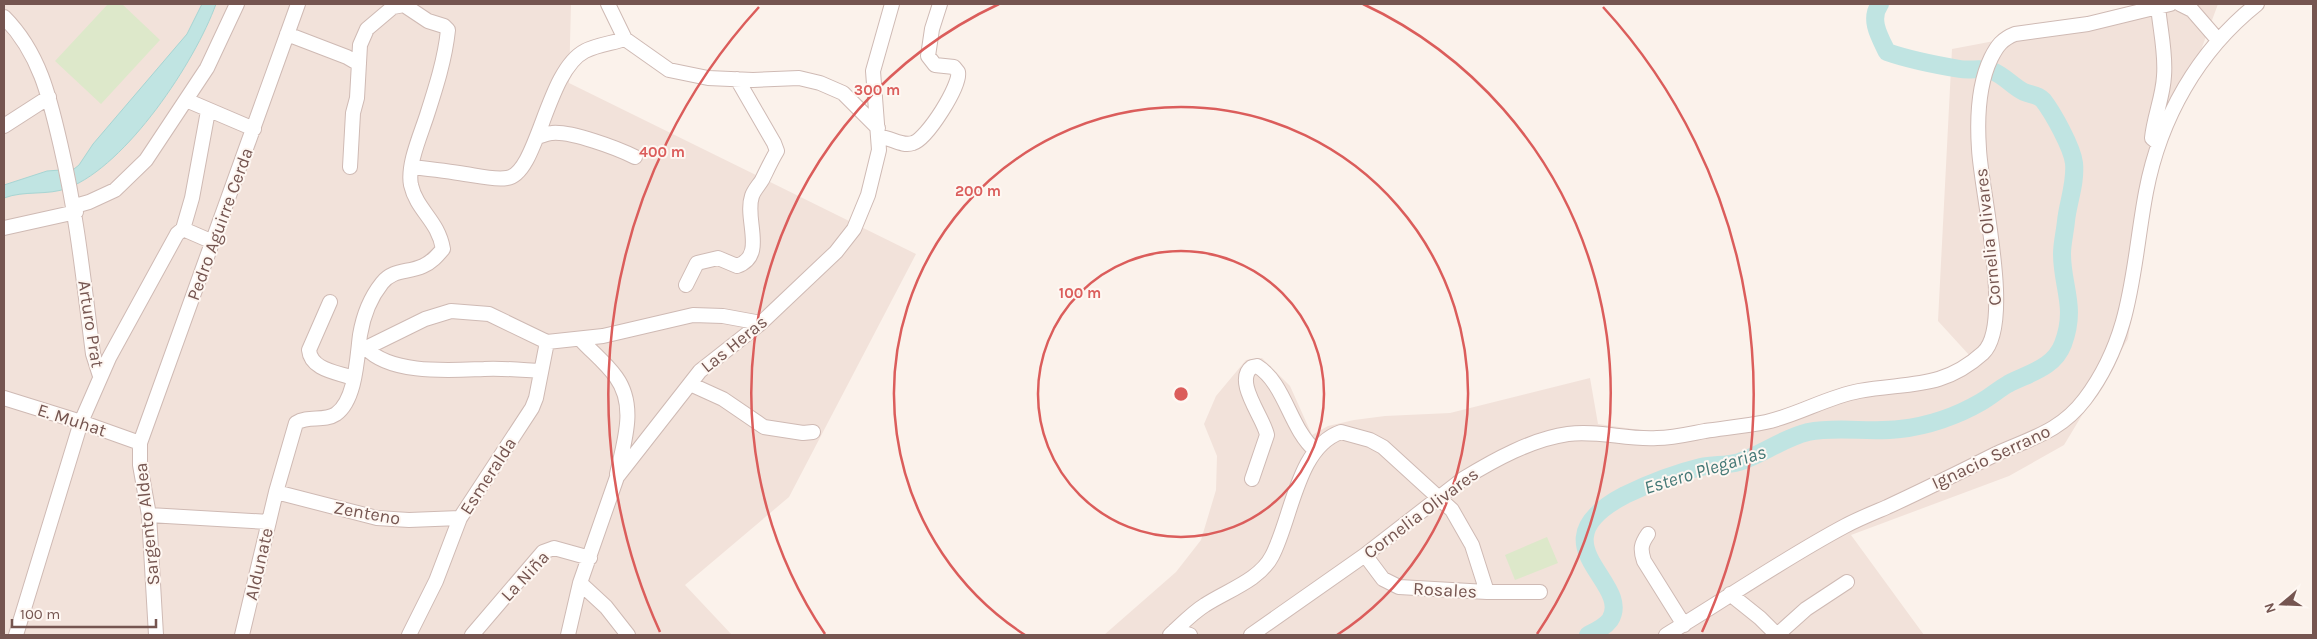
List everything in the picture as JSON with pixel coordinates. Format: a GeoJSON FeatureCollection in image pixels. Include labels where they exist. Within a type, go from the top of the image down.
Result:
{"type":"FeatureCollection","features":[{"type":"Feature","properties":{"kind":"street"},"geometry":{"type":"LineString","coordinates":[[4,228],[104,196],[126,182],[150,154],[213,57],[237,4]]}},
{"type":"Feature","properties":{"kind":"street","name":"Pedro Aguirre Cerda"},"geometry":{"type":"LineString","coordinates":[[140,443],[298,4]]}},
{"type":"Feature","properties":{"kind":"street"},"geometry":{"type":"LineString","coordinates":[[608,4],[625,39],[669,70],[708,78],[799,78],[820,83],[842,93],[888,137],[904,144],[919,140],[936,118],[958,80],[958,72],[954,67],[935,65],[928,56],[931,36],[940,4]]}},
{"type":"Feature","properties":{"kind":"street","name":"Las Heras"},"geometry":{"type":"LineString","coordinates":[[568,635],[580,583],[617,477],[700,371],[761,323],[836,252],[854,229],[874,175],[878,127],[873,72],[892,4]]}},
{"type":"Feature","properties":{"kind":"street"},"geometry":{"type":"LineString","coordinates":[[2180,4],[2192,10],[2218,40]]}},
{"type":"Feature","properties":{"kind":"street","name":"Ignacio Serrano"},"geometry":{"type":"LineString","coordinates":[[1666,635],[1730,594],[1863,516],[2003,451],[2042,436],[2075,412],[2091,391],[2102,371],[2124,321],[2134,281],[2146,193],[2158,143],[2185,88],[2218,40],[2232,25],[2257,4]]}},
{"type":"Feature","properties":{"kind":"street"},"geometry":{"type":"LineString","coordinates":[[330,302],[309,350],[310,358],[314,364],[353,378],[363,348],[360,335],[370,301],[383,281],[396,272],[422,267],[434,260],[443,249],[441,237],[434,223],[420,206],[411,184],[412,167],[446,52],[448,30],[444,26],[428,21],[404,5],[393,7],[367,29],[359,49],[350,167]]}},
{"type":"Feature","properties":{"kind":"street"},"geometry":{"type":"LineString","coordinates":[[2158,143],[2152,138],[2164,79],[2164,5]]}},
{"type":"Feature","properties":{"kind":"street","name":"Cornelia Olivares"},"geometry":{"type":"LineString","coordinates":[[1251,635],[1366,555],[1438,497],[1480,468],[1539,441],[1557,436],[1584,433],[1657,438],[1768,422],[1843,394],[1939,380],[1966,368],[1991,343],[1996,319],[1993,259],[1979,148],[1979,118],[1986,69],[1996,49],[2005,38],[2015,34],[2088,24],[2164,5]]}},
{"type":"Feature","properties":{"kind":"street","name":"Arturo Prat"},"geometry":{"type":"LineString","coordinates":[[4,17],[15,29],[34,57],[49,97],[75,205],[93,354],[100,376],[81,422],[16,635]]}},
{"type":"Feature","properties":{"kind":"street"},"geometry":{"type":"LineString","coordinates":[[287,34],[347,57],[359,64]]}},
{"type":"Feature","properties":{"kind":"street"},"geometry":{"type":"LineString","coordinates":[[412,167],[508,178],[523,168],[549,101],[565,71],[585,51],[625,39]]}},
{"type":"Feature","properties":{"kind":"street"},"geometry":{"type":"LineString","coordinates":[[686,285],[697,263],[718,258],[737,266],[744,264],[752,254],[754,243],[749,216],[752,195],[776,151],[774,143],[737,79]]}},
{"type":"Feature","properties":{"kind":"street"},"geometry":{"type":"LineString","coordinates":[[5,123],[49,97]]}},
{"type":"Feature","properties":{"kind":"street"},"geometry":{"type":"LineString","coordinates":[[186,100],[254,129]]}},
{"type":"Feature","properties":{"kind":"street"},"geometry":{"type":"LineString","coordinates":[[100,376],[177,234],[183,229],[192,198],[208,111]]}},
{"type":"Feature","properties":{"kind":"street"},"geometry":{"type":"LineString","coordinates":[[537,136],[566,133],[617,148],[634,157]]}},
{"type":"Feature","properties":{"kind":"street"},"geometry":{"type":"LineString","coordinates":[[183,229],[213,242]]}},
{"type":"Feature","properties":{"kind":"street"},"geometry":{"type":"LineString","coordinates":[[363,348],[425,319],[451,311],[489,314],[547,342],[581,340],[693,316],[723,316],[761,323]]}},
{"type":"Feature","properties":{"kind":"street"},"geometry":{"type":"LineString","coordinates":[[581,340],[616,377],[627,400],[629,420],[617,477]]}},
{"type":"Feature","properties":{"kind":"street","name":"Esmeralda"},"geometry":{"type":"LineString","coordinates":[[409,635],[436,581],[460,518],[532,408],[536,398],[547,342]]}},
{"type":"Feature","properties":{"kind":"street"},"geometry":{"type":"LineString","coordinates":[[363,348],[373,356],[410,367],[443,370],[542,371]]}},
{"type":"Feature","properties":{"kind":"street"},"geometry":{"type":"LineString","coordinates":[[1252,479],[1267,435],[1246,386],[1247,372],[1252,367],[1257,366],[1270,377],[1305,440],[1315,450]]}},
{"type":"Feature","properties":{"kind":"street","name":"Aldunate"},"geometry":{"type":"LineString","coordinates":[[242,635],[276,492],[296,423],[302,419],[328,418],[338,413],[350,394],[353,378]]}},
{"type":"Feature","properties":{"kind":"street"},"geometry":{"type":"LineString","coordinates":[[690,384],[723,399],[764,427],[803,433],[813,432]]}},
{"type":"Feature","properties":{"kind":"street","name":"E. Muhat"},"geometry":{"type":"LineString","coordinates":[[4,398],[140,443]]}},
{"type":"Feature","properties":{"kind":"street"},"geometry":{"type":"LineString","coordinates":[[1173,633],[1204,605],[1264,567],[1272,557],[1303,474],[1315,450],[1326,439],[1341,432],[1370,440],[1383,447],[1452,510],[1462,524],[1478,561],[1487,592]]}},
{"type":"Feature","properties":{"kind":"street","name":"Sargento Aldea"},"geometry":{"type":"LineString","coordinates":[[140,443],[140,464],[149,515],[159,634]]}},
{"type":"Feature","properties":{"kind":"street","name":"Zenteno"},"geometry":{"type":"LineString","coordinates":[[276,492],[377,518],[409,520],[460,518]]}},
{"type":"Feature","properties":{"kind":"street"},"geometry":{"type":"LineString","coordinates":[[149,515],[269,522]]}},
{"type":"Feature","properties":{"kind":"street"},"geometry":{"type":"LineString","coordinates":[[1648,534],[1642,543],[1641,551],[1644,560],[1684,625]]}},
{"type":"Feature","properties":{"kind":"street","name":"La Niña"},"geometry":{"type":"LineString","coordinates":[[472,635],[543,552],[554,548],[590,558]]}},
{"type":"Feature","properties":{"kind":"street","name":"Rosales"},"geometry":{"type":"LineString","coordinates":[[1366,555],[1383,579],[1394,586],[1487,592],[1540,592]]}},
{"type":"Feature","properties":{"kind":"street"},"geometry":{"type":"LineString","coordinates":[[1730,594],[1777,635],[1806,609],[1847,582]]}},
{"type":"Feature","properties":{"kind":"street"},"geometry":{"type":"LineString","coordinates":[[580,583],[606,607],[628,635]]}},
{"type":"Feature","properties":{"kind":"street"},"geometry":{"type":"LineString","coordinates":[[1173,633],[1190,635]]}},
{"type":"Feature","properties":{"kind":"shaded area"},"geometry":{"type":"Polygon","coordinates":[[[4,4],[571,4],[569,83],[916,254],[789,497],[685,585],[732,635],[4,635],[4,4]]]}},
{"type":"Feature","properties":{"kind":"shaded area"},"geometry":{"type":"Polygon","coordinates":[[[2191,4],[2218,4],[2149,191],[2128,339],[2064,445],[2009,476],[1851,535],[1924,635],[1104,635],[1176,572],[1201,540],[1216,490],[1217,456],[1204,424],[1216,396],[1246,360],[1262,358],[1290,386],[1312,435],[1328,426],[1354,420],[1385,416],[1450,413],[1590,378],[1598,424],[1654,432],[1775,415],[1843,387],[1923,376],[1954,368],[1970,356],[1938,321],[1952,49],[2191,4]]]}},
{"type":"Feature","properties":{"kind":"green space"},"geometry":{"type":"Polygon","coordinates":[[[108,4],[122,4],[160,40],[101,104],[55,61],[108,4]]]}},
{"type":"Feature","properties":{"kind":"green space"},"geometry":{"type":"Polygon","coordinates":[[[1547,537],[1558,563],[1515,580],[1505,555],[1547,537]]]}},
{"type":"Feature","properties":{"kind":"water"},"geometry":{"type":"Polygon","coordinates":[[[202,4],[216,4],[206,28],[176,82],[135,135],[113,158],[90,176],[68,188],[4,198],[4,185],[47,171],[74,169],[79,165],[93,144],[187,34],[202,4]]]}},
{"type":"Feature","properties":{"kind":"waterway","name":"Estero Plegarias"},"geometry":{"type":"LineString","coordinates":[[1588,635],[1600,629],[1610,620],[1614,606],[1609,591],[1591,562],[1585,546],[1586,530],[1598,513],[1625,495],[1691,469],[1739,462],[1790,438],[1808,432],[1819,430],[1889,430],[1942,420],[1972,407],[2008,384],[2040,369],[2054,359],[2063,344],[2067,331],[2069,308],[2062,250],[2073,185],[2074,163],[2062,130],[2041,98],[2020,90],[1996,73],[1984,69],[1942,66],[1887,52],[1878,34],[1875,22],[1875,16],[1880,4]]}}]}
